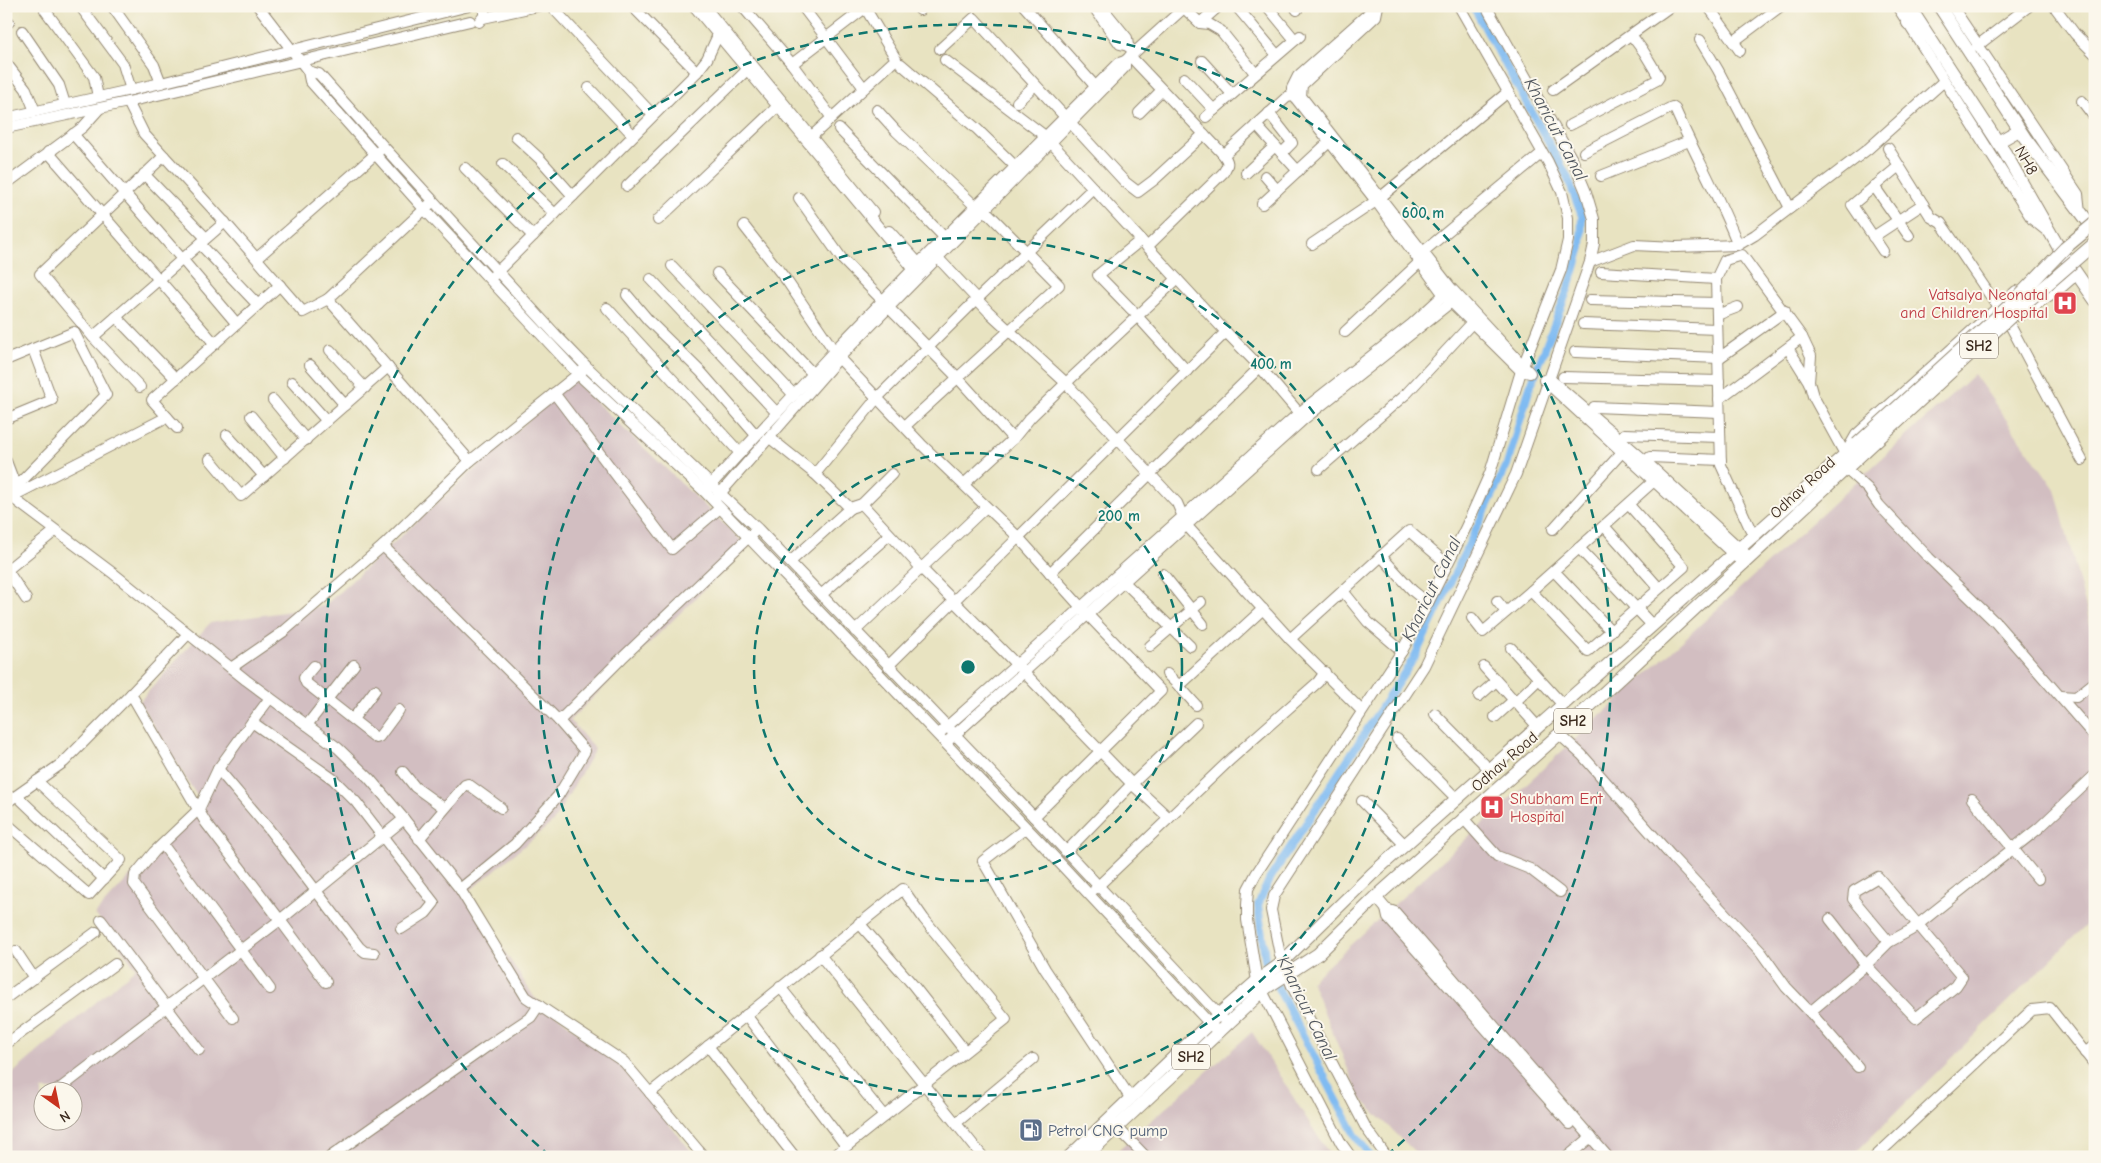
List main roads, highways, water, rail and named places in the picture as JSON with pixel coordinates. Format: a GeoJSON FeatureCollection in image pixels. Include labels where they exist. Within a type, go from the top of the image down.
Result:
{"type":"FeatureCollection","features":[{"type":"Feature","properties":{"kind":"main road","name":"NH8"},"geometry":{"type":"LineString","coordinates":[[1909,6],[1930,38],[1938,60],[1998,142],[2059,248],[2095,300]]}},
{"type":"Feature","properties":{"kind":"main road"},"geometry":{"type":"LineString","coordinates":[[1939,6],[2019,130],[2090,221]]}},
{"type":"Feature","properties":{"kind":"main road"},"geometry":{"type":"LineString","coordinates":[[1950,6],[1952,26]]}},
{"type":"Feature","properties":{"kind":"main road"},"geometry":{"type":"LineString","coordinates":[[1908,23],[1920,33],[1930,38]]}},
{"type":"Feature","properties":{"kind":"main road"},"geometry":{"type":"LineString","coordinates":[[1998,142],[2019,130]]}},
{"type":"Feature","properties":{"kind":"main road","name":"SH2"},"geometry":{"type":"LineString","coordinates":[[1848,461],[2011,304],[2090,221]]}},
{"type":"Feature","properties":{"kind":"main road","name":"SH2"},"geometry":{"type":"LineString","coordinates":[[1861,447],[2095,243]]}},
{"type":"Feature","properties":{"kind":"main road","name":"Odhav Road"},"geometry":{"type":"LineString","coordinates":[[1283,969],[1372,874],[1753,535],[1848,461]]}},
{"type":"Feature","properties":{"kind":"main road","name":"Odhav Road"},"geometry":{"type":"LineString","coordinates":[[1283,969],[1318,954],[1376,897],[1559,734],[1747,561],[1848,461]]}},
{"type":"Feature","properties":{"kind":"main road","name":"SH2"},"geometry":{"type":"LineString","coordinates":[[1085,1157],[1131,1099],[1283,969]]}},
{"type":"Feature","properties":{"kind":"main road","name":"SH2"},"geometry":{"type":"LineString","coordinates":[[1069,1157],[1111,1126],[1218,1023]]}},
{"type":"Feature","properties":{"kind":"waterway","name":"Kharicut Canal"},"geometry":{"type":"LineString","coordinates":[[1371,1157],[1355,1135],[1266,965],[1258,905],[1269,880],[1414,658],[1507,465],[1529,390],[1571,281],[1581,247],[1582,216],[1567,176],[1473,6]]}},
{"type":"Feature","properties":{"kind":"place","name":"Vatsalya Neonatal and Children Hospital"},"geometry":{"type":"Point","coordinates":[2065,303]}},
{"type":"Feature","properties":{"kind":"place","name":"Shubham Ent Hospital"},"geometry":{"type":"Point","coordinates":[1492,807]}},
{"type":"Feature","properties":{"kind":"place","name":"Petrol CNG pump"},"geometry":{"type":"Point","coordinates":[1031,1130]}}]}
